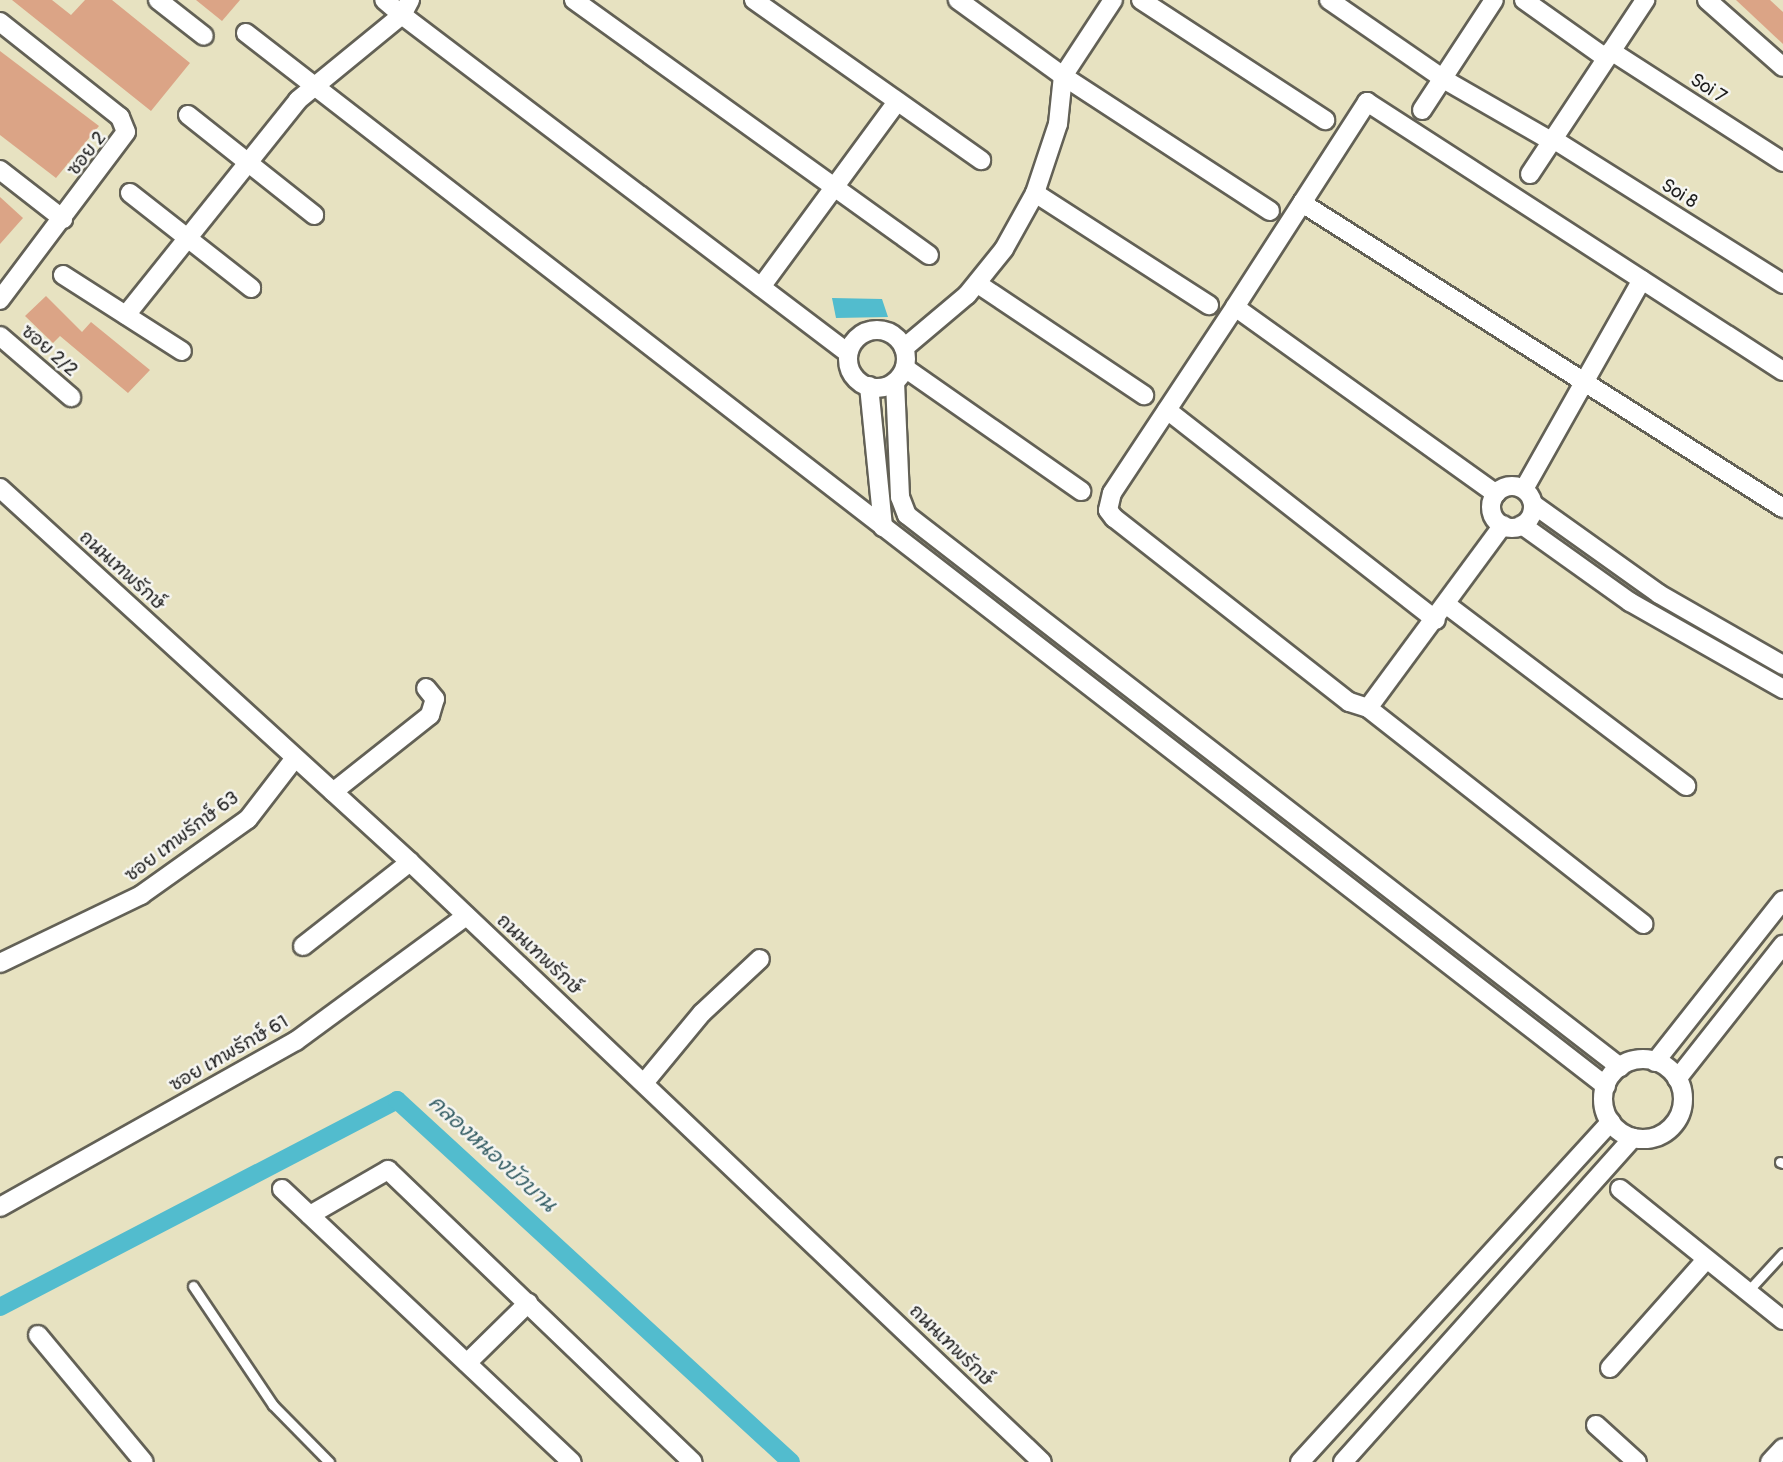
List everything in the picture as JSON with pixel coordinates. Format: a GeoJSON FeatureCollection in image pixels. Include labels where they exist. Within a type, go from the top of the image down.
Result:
{"type":"FeatureCollection","features":[{"type":"Feature","properties":{"kind":"street"},"geometry":{"type":"LineString","coordinates":[[158,0],[204,36]]}},
{"type":"Feature","properties":{"kind":"street"},"geometry":{"type":"LineString","coordinates":[[384,0],[406,7],[761,287],[848,352]]}},
{"type":"Feature","properties":{"kind":"street"},"geometry":{"type":"LineString","coordinates":[[574,0],[929,255]]}},
{"type":"Feature","properties":{"kind":"street"},"geometry":{"type":"LineString","coordinates":[[754,0],[981,160]]}},
{"type":"Feature","properties":{"kind":"street"},"geometry":{"type":"LineString","coordinates":[[958,0],[1063,76],[1270,211]]}},
{"type":"Feature","properties":{"kind":"street"},"geometry":{"type":"LineString","coordinates":[[246,33],[883,527],[1527,1020],[1606,1086],[1611,1122],[1633,1138],[1654,1137],[1672,1127],[1684,1099],[1677,1079],[1655,1062],[1620,1066],[1340,846],[907,515],[900,497],[900,375],[904,348],[978,284],[1035,192],[1058,124],[1063,76],[1113,0]]}},
{"type":"Feature","properties":{"kind":"street"},"geometry":{"type":"LineString","coordinates":[[1141,0],[1325,120]]}},
{"type":"Feature","properties":{"kind":"street","name":"Soi 8"},"geometry":{"type":"LineString","coordinates":[[1329,0],[1445,80],[1553,140],[1783,284]]}},
{"type":"Feature","properties":{"kind":"street"},"geometry":{"type":"LineString","coordinates":[[1422,110],[1445,80],[1494,0]]}},
{"type":"Feature","properties":{"kind":"street","name":"Soi 7"},"geometry":{"type":"LineString","coordinates":[[1524,0],[1783,162]]}},
{"type":"Feature","properties":{"kind":"street"},"geometry":{"type":"LineString","coordinates":[[1530,174],[1645,0]]}},
{"type":"Feature","properties":{"kind":"street"},"geometry":{"type":"LineString","coordinates":[[1707,0],[1783,67]]}},
{"type":"Feature","properties":{"kind":"street"},"geometry":{"type":"LineString","coordinates":[[126,316],[312,84],[406,7]]}},
{"type":"Feature","properties":{"kind":"street","name":"ซอย 2"},"geometry":{"type":"LineString","coordinates":[[0,22],[125,126],[125,139],[0,300]]}},
{"type":"Feature","properties":{"kind":"street"},"geometry":{"type":"LineString","coordinates":[[761,287],[838,189],[897,102]]}},
{"type":"Feature","properties":{"kind":"street"},"geometry":{"type":"LineString","coordinates":[[1643,924],[1368,708],[1349,702],[1108,510],[1112,494],[1367,102],[1783,371]]}},
{"type":"Feature","properties":{"kind":"street"},"geometry":{"type":"LineString","coordinates":[[188,115],[314,215]]}},
{"type":"Feature","properties":{"kind":"street"},"geometry":{"type":"LineString","coordinates":[[0,170],[63,219]]}},
{"type":"Feature","properties":{"kind":"street"},"geometry":{"type":"LineString","coordinates":[[1035,192],[1209,304]]}},
{"type":"Feature","properties":{"kind":"street"},"geometry":{"type":"LineString","coordinates":[[130,193],[251,288]]}},
{"type":"Feature","properties":{"kind":"street"},"geometry":{"type":"LineString","coordinates":[[1302,203],[1586,388],[1783,508]]}},
{"type":"Feature","properties":{"kind":"street"},"geometry":{"type":"LineString","coordinates":[[63,275],[182,351]]}},
{"type":"Feature","properties":{"kind":"street"},"geometry":{"type":"LineString","coordinates":[[1522,525],[1528,497],[1643,280]]}},
{"type":"Feature","properties":{"kind":"street"},"geometry":{"type":"LineString","coordinates":[[978,284],[1144,395]]}},
{"type":"Feature","properties":{"kind":"street"},"geometry":{"type":"LineString","coordinates":[[1235,307],[1496,494]]}},
{"type":"Feature","properties":{"kind":"street"},"geometry":{"type":"LineString","coordinates":[[883,527],[869,386],[850,371],[848,352],[857,337],[874,330],[892,334],[904,348]]}},
{"type":"Feature","properties":{"kind":"street","name":"ซอย 2/2"},"geometry":{"type":"LineString","coordinates":[[0,337],[71,397]]}},
{"type":"Feature","properties":{"kind":"street"},"geometry":{"type":"LineString","coordinates":[[869,386],[900,375]]}},
{"type":"Feature","properties":{"kind":"street"},"geometry":{"type":"LineString","coordinates":[[900,375],[1081,491]]}},
{"type":"Feature","properties":{"kind":"street"},"geometry":{"type":"LineString","coordinates":[[1167,410],[1442,612],[1686,786]]}},
{"type":"Feature","properties":{"kind":"street"},"geometry":{"type":"LineString","coordinates":[[1496,494],[1512,486],[1648,587],[1783,665]]}},
{"type":"Feature","properties":{"kind":"street","name":"ถนนเทพรักษ์"},"geometry":{"type":"LineString","coordinates":[[0,488],[410,862],[1042,1462]]}},
{"type":"Feature","properties":{"kind":"street"},"geometry":{"type":"LineString","coordinates":[[1496,494],[1492,511],[1503,525]]}},
{"type":"Feature","properties":{"kind":"street"},"geometry":{"type":"LineString","coordinates":[[883,527],[907,515]]}},
{"type":"Feature","properties":{"kind":"street"},"geometry":{"type":"LineString","coordinates":[[1368,708],[1442,612],[1503,525]]}},
{"type":"Feature","properties":{"kind":"street"},"geometry":{"type":"LineString","coordinates":[[1503,525],[1522,525],[1642,609],[1783,689]]}},
{"type":"Feature","properties":{"kind":"street"},"geometry":{"type":"LineString","coordinates":[[333,792],[430,715],[435,699],[426,688]]}},
{"type":"Feature","properties":{"kind":"street","name":"ซอย เทพรักษ์ 63"},"geometry":{"type":"LineString","coordinates":[[0,963],[141,895],[248,819],[295,758]]}},
{"type":"Feature","properties":{"kind":"street"},"geometry":{"type":"LineString","coordinates":[[1325,866],[1340,846]]}},
{"type":"Feature","properties":{"kind":"street"},"geometry":{"type":"LineString","coordinates":[[303,946],[410,862]]}},
{"type":"Feature","properties":{"kind":"street"},"geometry":{"type":"LineString","coordinates":[[1655,1062],[1783,900]]}},
{"type":"Feature","properties":{"kind":"street","name":"ซอย เทพรักษ์ 61"},"geometry":{"type":"LineString","coordinates":[[0,1207],[296,1041],[466,916]]}},
{"type":"Feature","properties":{"kind":"street"},"geometry":{"type":"LineString","coordinates":[[1677,1079],[1783,945]]}},
{"type":"Feature","properties":{"kind":"street"},"geometry":{"type":"LineString","coordinates":[[644,1083],[702,1013],[760,959]]}},
{"type":"Feature","properties":{"kind":"street"},"geometry":{"type":"LineString","coordinates":[[1527,1020],[1542,1003]]}},
{"type":"Feature","properties":{"kind":"street"},"geometry":{"type":"LineString","coordinates":[[1606,1086],[1620,1066]]}},
{"type":"Feature","properties":{"kind":"street"},"geometry":{"type":"LineString","coordinates":[[1300,1462],[1611,1122]]}},
{"type":"Feature","properties":{"kind":"street"},"geometry":{"type":"LineString","coordinates":[[1343,1462],[1633,1138]]}},
{"type":"Feature","properties":{"kind":"street"},"geometry":{"type":"LineString","coordinates":[[310,1215],[388,1170],[692,1462]]}},
{"type":"Feature","properties":{"kind":"street"},"geometry":{"type":"LineString","coordinates":[[282,1189],[572,1462]]}},
{"type":"Feature","properties":{"kind":"street"},"geometry":{"type":"LineString","coordinates":[[1620,1189],[1704,1262],[1783,1320]]}},
{"type":"Feature","properties":{"kind":"street"},"geometry":{"type":"LineString","coordinates":[[1610,1368],[1704,1262]]}},
{"type":"Feature","properties":{"kind":"street"},"geometry":{"type":"LineString","coordinates":[[467,1363],[528,1303]]}},
{"type":"Feature","properties":{"kind":"street"},"geometry":{"type":"LineString","coordinates":[[38,1335],[136,1459]]}},
{"type":"Feature","properties":{"kind":"street"},"geometry":{"type":"LineString","coordinates":[[1337,1422],[1360,1444]]}},
{"type":"Feature","properties":{"kind":"street"},"geometry":{"type":"LineString","coordinates":[[1596,1425],[1637,1462]]}},
{"type":"Feature","properties":{"kind":"street"},"geometry":{"type":"LineString","coordinates":[[1770,1462],[1783,1448]]}},
{"type":"Feature","properties":{"kind":"lane"},"geometry":{"type":"LineString","coordinates":[[1746,1293],[1783,1253]]}},
{"type":"Feature","properties":{"kind":"lane"},"geometry":{"type":"LineString","coordinates":[[193,1286],[273,1405],[329,1462]]}},
{"type":"Feature","properties":{"kind":"water"},"geometry":{"type":"Polygon","coordinates":[[[832,298],[882,299],[888,317],[836,318],[832,298]]]}},
{"type":"Feature","properties":{"kind":"building"},"geometry":{"type":"Polygon","coordinates":[[[12,0],[52,0],[71,15],[85,0],[112,0],[190,63],[151,111],[12,0]]]}},
{"type":"Feature","properties":{"kind":"building"},"geometry":{"type":"Polygon","coordinates":[[[196,0],[240,0],[222,21],[196,0]]]}},
{"type":"Feature","properties":{"kind":"building"},"geometry":{"type":"Polygon","coordinates":[[[1736,0],[1770,0],[1783,12],[1783,44],[1736,0]]]}},
{"type":"Feature","properties":{"kind":"building"},"geometry":{"type":"Polygon","coordinates":[[[0,51],[99,126],[56,178],[0,135],[0,51]]]}},
{"type":"Feature","properties":{"kind":"building"},"geometry":{"type":"Polygon","coordinates":[[[0,197],[23,218],[0,244],[0,197]]]}},
{"type":"Feature","properties":{"kind":"building"},"geometry":{"type":"Polygon","coordinates":[[[46,296],[82,332],[91,322],[150,370],[128,393],[60,336],[53,343],[25,316],[46,296]]]}},
{"type":"Feature","properties":{"kind":"waterway","name":"คลองหนองบัวบาน"},"geometry":{"type":"LineString","coordinates":[[0,1307],[397,1100],[791,1462]]}}]}
